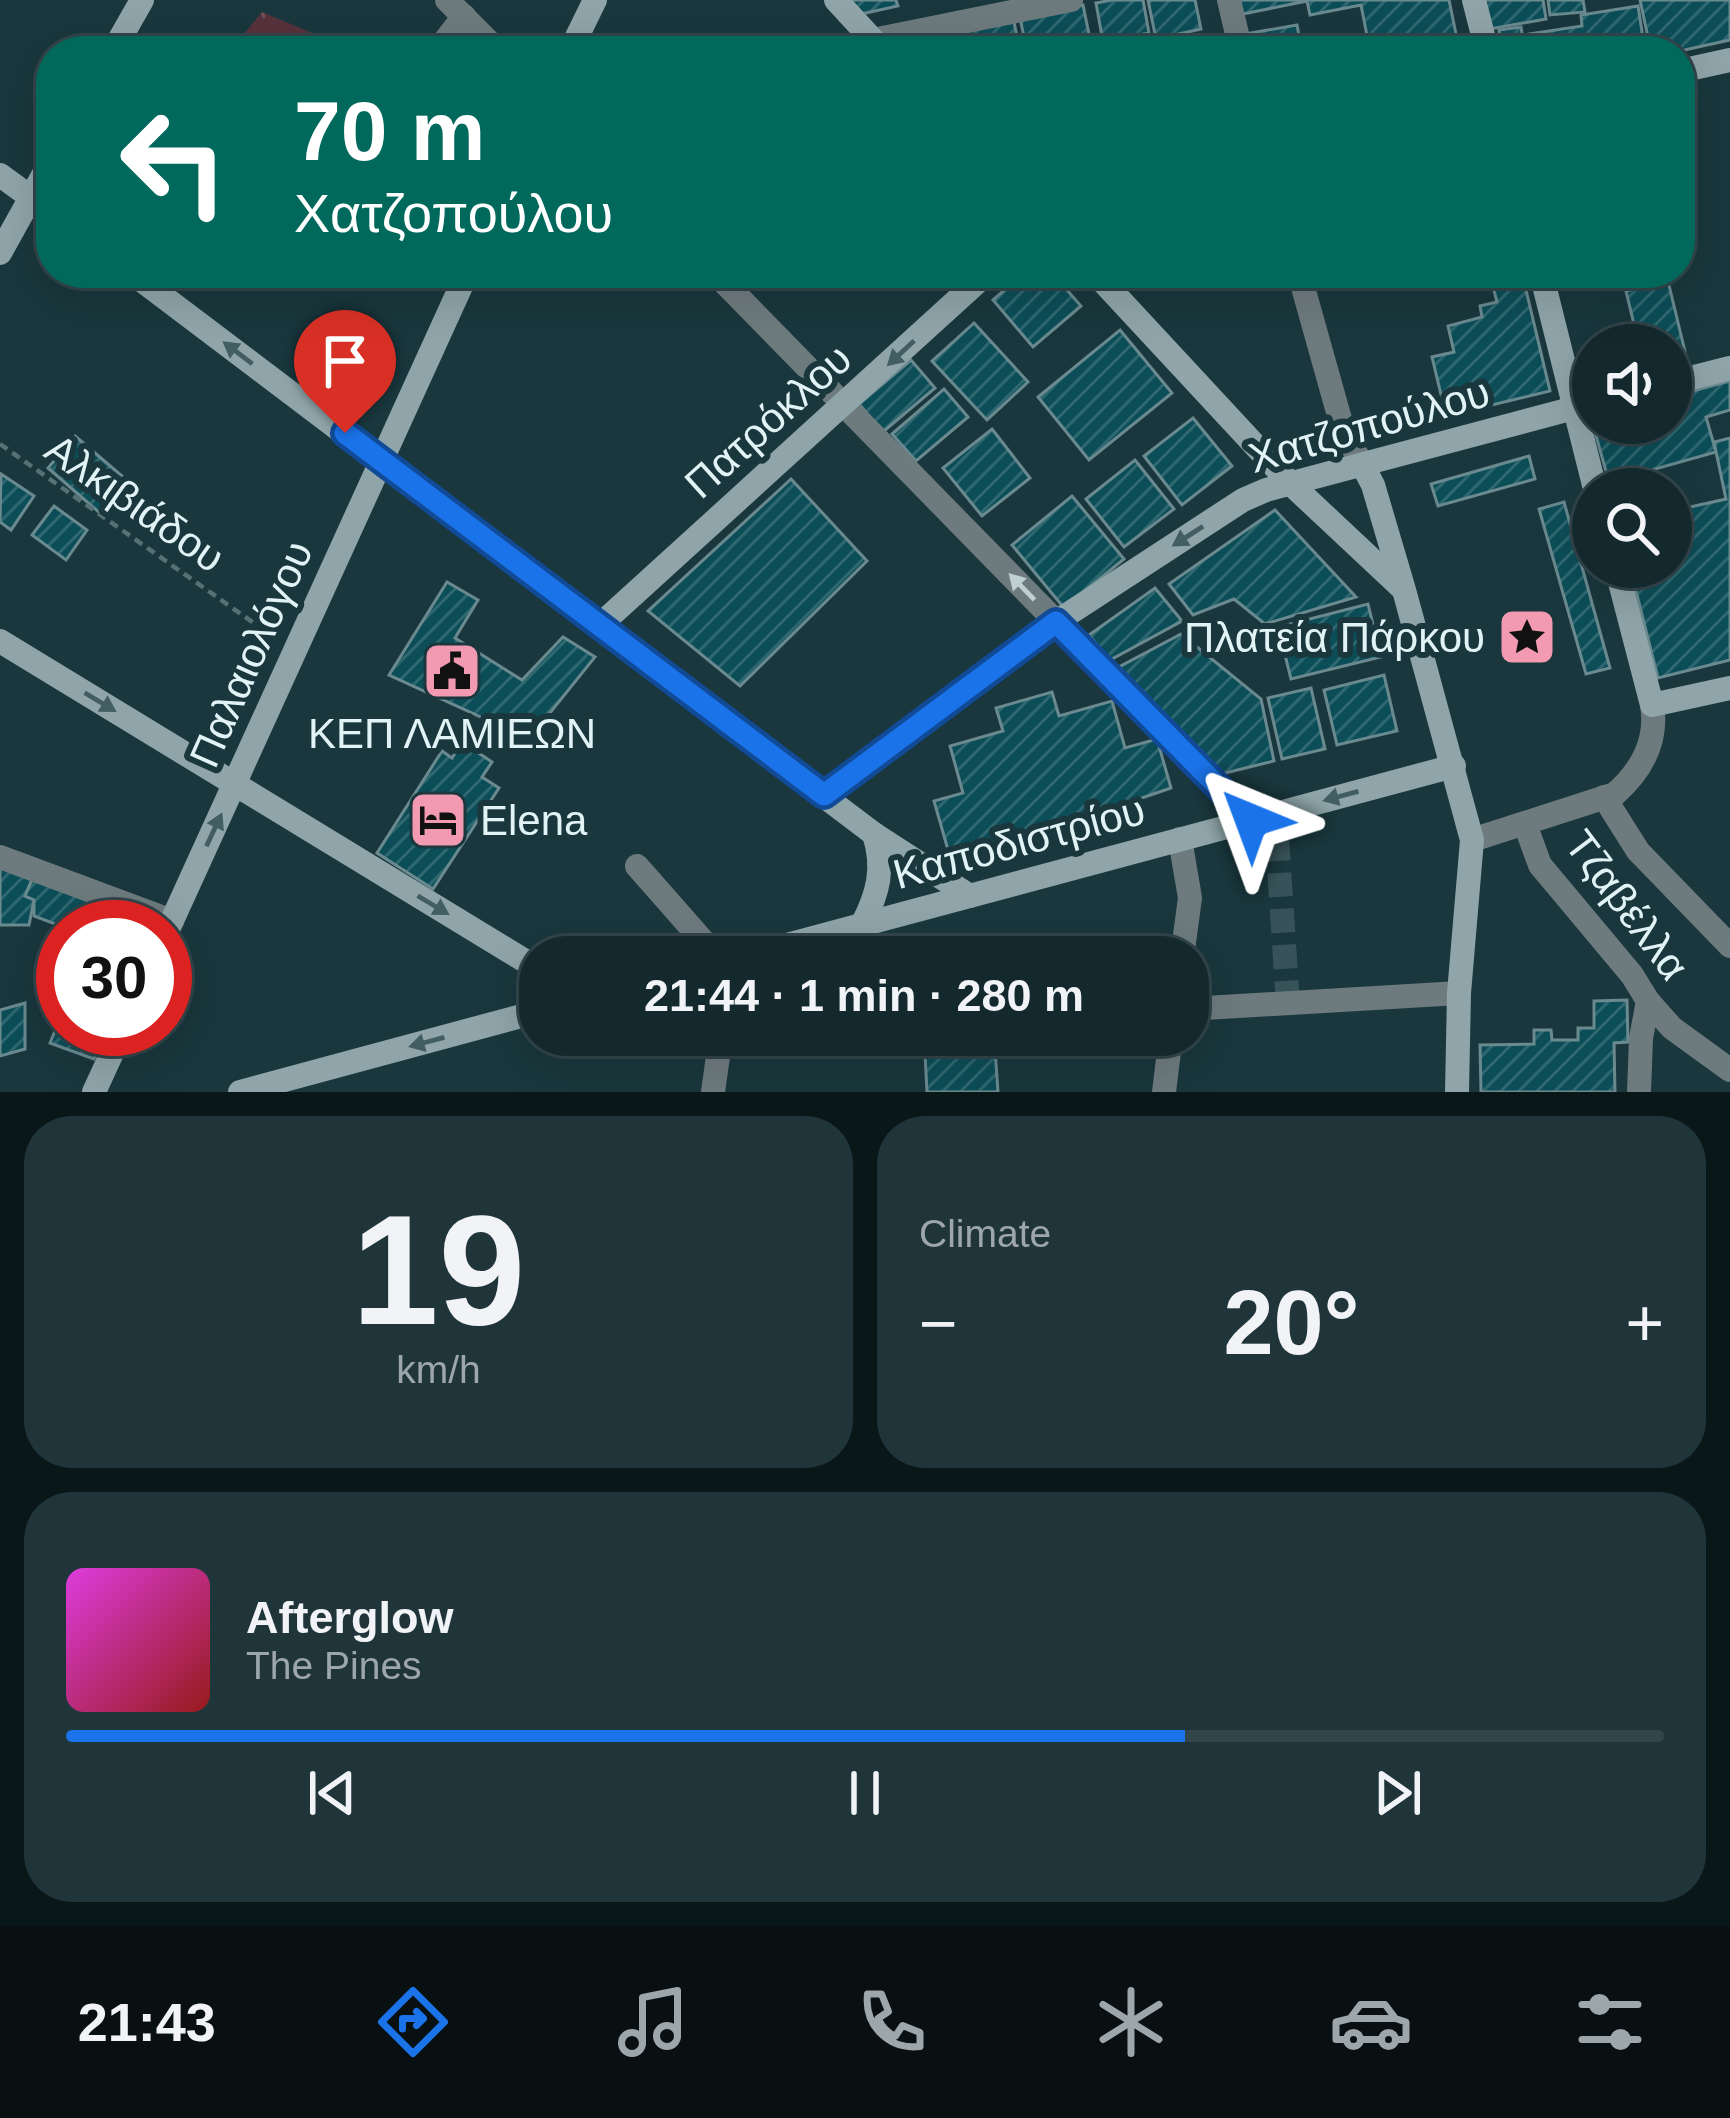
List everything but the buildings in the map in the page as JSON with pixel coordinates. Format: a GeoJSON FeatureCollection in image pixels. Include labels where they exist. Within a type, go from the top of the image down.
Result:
{"type":"FeatureCollection","features":[{"type":"Feature","properties":{"kind":"main road"},"geometry":{"type":"LineString","coordinates":[[122,36],[142,0]]}},
{"type":"Feature","properties":{"kind":"main road"},"geometry":{"type":"LineString","coordinates":[[577,36],[595,0]]}},
{"type":"Feature","properties":{"kind":"main road"},"geometry":{"type":"LineString","coordinates":[[836,0],[870,36]]}},
{"type":"Feature","properties":{"kind":"main road"},"geometry":{"type":"LineString","coordinates":[[1474,0],[1482,36]]}},
{"type":"Feature","properties":{"kind":"main road"},"geometry":{"type":"LineString","coordinates":[[1695,67],[1730,59]]}},
{"type":"Feature","properties":{"kind":"main road"},"geometry":{"type":"LineString","coordinates":[[0,175],[36,201]]}},
{"type":"Feature","properties":{"kind":"main road"},"geometry":{"type":"LineString","coordinates":[[0,253],[36,211]]}},
{"type":"Feature","properties":{"kind":"main road"},"geometry":{"type":"LineString","coordinates":[[152,288],[874,834],[970,896]]}},
{"type":"Feature","properties":{"kind":"main road","name":"Παλαιολόγου"},"geometry":{"type":"LineString","coordinates":[[181,900],[460,288]]}},
{"type":"Feature","properties":{"kind":"main road","name":"Πατρόκλου"},"geometry":{"type":"LineString","coordinates":[[600,625],[971,288]]}},
{"type":"Feature","properties":{"kind":"main road"},"geometry":{"type":"LineString","coordinates":[[1109,288],[1291,484],[1404,590]]}},
{"type":"Feature","properties":{"kind":"main road"},"geometry":{"type":"LineString","coordinates":[[1546,288],[1572,369]]}},
{"type":"Feature","properties":{"kind":"main road"},"geometry":{"type":"LineString","coordinates":[[1692,378],[1730,368]]}},
{"type":"Feature","properties":{"kind":"main road","name":"Χατζοπούλου"},"geometry":{"type":"LineString","coordinates":[[824,795],[1056,622],[1243,500],[1572,409]]}},
{"type":"Feature","properties":{"kind":"main road"},"geometry":{"type":"LineString","coordinates":[[1363,466],[1404,590],[1472,840],[1456,1092]]}},
{"type":"Feature","properties":{"kind":"main road"},"geometry":{"type":"LineString","coordinates":[[1621,588],[1652,705],[1730,688]]}},
{"type":"Feature","properties":{"kind":"main road"},"geometry":{"type":"LineString","coordinates":[[0,641],[519,957]]}},
{"type":"Feature","properties":{"kind":"main road","name":"Καποδιστρίου"},"geometry":{"type":"LineString","coordinates":[[821,936],[1454,766]]}},
{"type":"Feature","properties":{"kind":"main road"},"geometry":{"type":"LineString","coordinates":[[862,925],[878,889],[880,859],[874,834]]}},
{"type":"Feature","properties":{"kind":"main road"},"geometry":{"type":"LineString","coordinates":[[256,1090],[519,1017]]}},
{"type":"Feature","properties":{"kind":"main road"},"geometry":{"type":"LineString","coordinates":[[94,1092],[111,1056]]}},
{"type":"Feature","properties":{"kind":"street"},"geometry":{"type":"LineString","coordinates":[[917,36],[1071,0]]}},
{"type":"Feature","properties":{"kind":"street"},"geometry":{"type":"LineString","coordinates":[[1229,0],[1237,36]]}},
{"type":"Feature","properties":{"kind":"street"},"geometry":{"type":"LineString","coordinates":[[441,36],[449,5],[481,36]]}},
{"type":"Feature","properties":{"kind":"street"},"geometry":{"type":"LineString","coordinates":[[730,288],[1251,820]]}},
{"type":"Feature","properties":{"kind":"street"},"geometry":{"type":"LineString","coordinates":[[1303,288],[1343,430],[1363,466]]}},
{"type":"Feature","properties":{"kind":"street"},"geometry":{"type":"LineString","coordinates":[[1472,840],[1622,788],[1647,752],[1654,730],[1652,705]]}},
{"type":"Feature","properties":{"kind":"street"},"geometry":{"type":"LineString","coordinates":[[1604,797],[1638,851],[1730,946]]}},
{"type":"Feature","properties":{"kind":"street","name":"Τζαβέλλα"},"geometry":{"type":"LineString","coordinates":[[1525,824],[1540,865],[1632,975],[1648,1001],[1672,1028],[1730,1070]]}},
{"type":"Feature","properties":{"kind":"street"},"geometry":{"type":"LineString","coordinates":[[1180,839],[1190,898],[1185,936]]}},
{"type":"Feature","properties":{"kind":"street"},"geometry":{"type":"LineString","coordinates":[[0,857],[102,900]]}},
{"type":"Feature","properties":{"kind":"street"},"geometry":{"type":"LineString","coordinates":[[638,866],[699,936]]}},
{"type":"Feature","properties":{"kind":"street"},"geometry":{"type":"LineString","coordinates":[[1209,1008],[1459,992]]}},
{"type":"Feature","properties":{"kind":"street"},"geometry":{"type":"LineString","coordinates":[[1639,1092],[1648,1001]]}},
{"type":"Feature","properties":{"kind":"street"},"geometry":{"type":"LineString","coordinates":[[1641,1038],[1672,1028]]}},
{"type":"Feature","properties":{"kind":"street"},"geometry":{"type":"LineString","coordinates":[[713,1092],[718,1056]]}},
{"type":"Feature","properties":{"kind":"street"},"geometry":{"type":"LineString","coordinates":[[1164,1092],[1168,1056]]}},
{"type":"Feature","properties":{"kind":"path","name":"Αλκιβιάδου"},"geometry":{"type":"LineString","coordinates":[[0,444],[294,652]]}},
{"type":"Feature","properties":{"kind":"green space"},"geometry":{"type":"Polygon","coordinates":[[[262,12],[319,36],[242,36],[262,12]]]}},
{"type":"Feature","properties":{"kind":"tunnel"},"geometry":{"type":"LineString","coordinates":[[1277,837],[1288,1005]]}},
{"type":"Feature","properties":{"kind":"place","name":"Πλατεία Πάρκου"},"geometry":{"type":"Point","coordinates":[1527,637]}},
{"type":"Feature","properties":{"kind":"place","name":"ΚΕΠ ΛΑΜΙΕΩΝ"},"geometry":{"type":"Point","coordinates":[452,671]}},
{"type":"Feature","properties":{"kind":"place","name":"Elena"},"geometry":{"type":"Point","coordinates":[438,820]}},
{"type":"Feature","properties":{"kind":"route"},"geometry":{"type":"LineString","coordinates":[[345,433],[824,795],[1056,622],[1251,820]]}}]}
